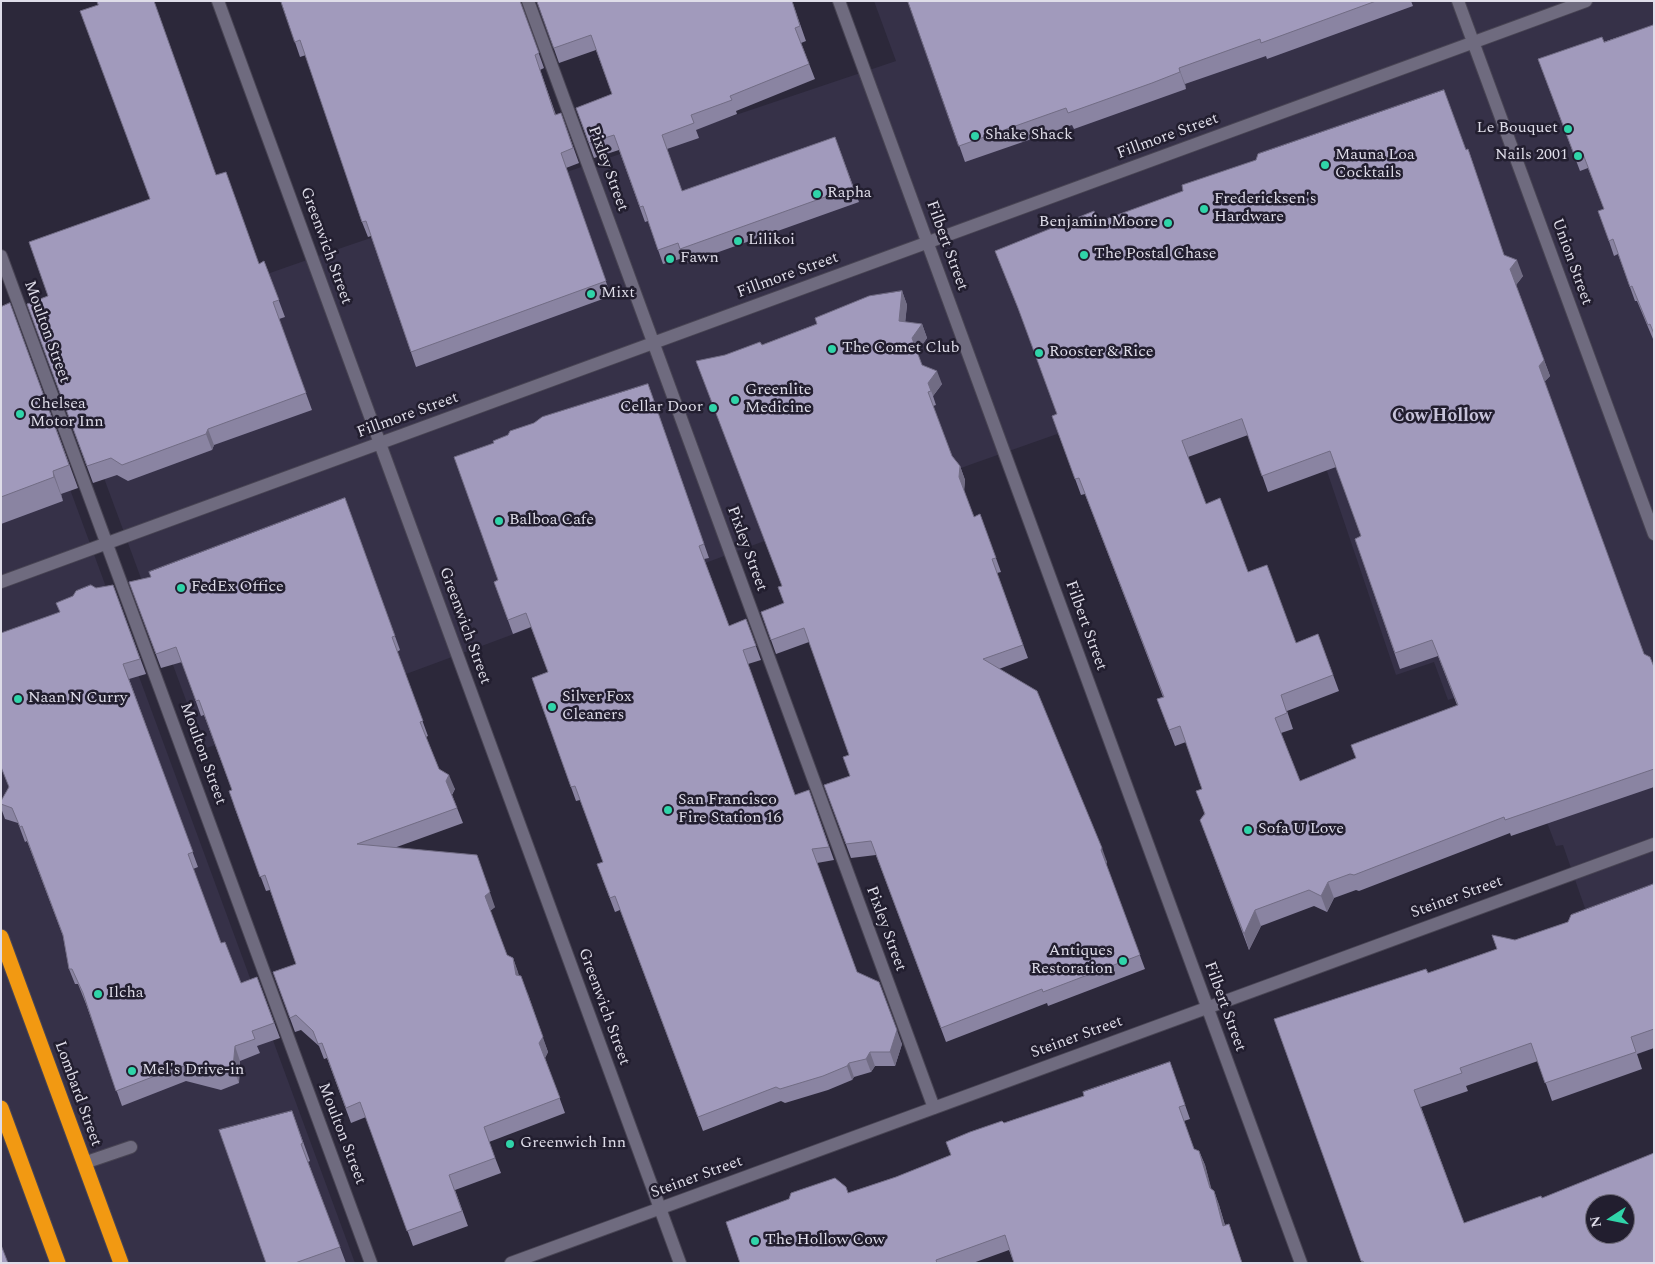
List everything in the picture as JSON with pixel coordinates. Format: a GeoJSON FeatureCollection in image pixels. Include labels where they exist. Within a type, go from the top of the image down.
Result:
{"type":"FeatureCollection","features":[{"type":"Feature","properties":{"kind":"highway","name":"Lombard Street"},"geometry":{"type":"LineString","coordinates":[[1,937],[121,1263]]}},
{"type":"Feature","properties":{"kind":"highway"},"geometry":{"type":"LineString","coordinates":[[1,1108],[58,1263]]}},
{"type":"Feature","properties":{"kind":"street","name":"Greenwich Street"},"geometry":{"type":"LineString","coordinates":[[218,1],[680,1263]]}},
{"type":"Feature","properties":{"kind":"street","name":"Pixley Street"},"geometry":{"type":"LineString","coordinates":[[528,1],[934,1108]]}},
{"type":"Feature","properties":{"kind":"street","name":"Filbert Street"},"geometry":{"type":"LineString","coordinates":[[839,1],[1301,1263]]}},
{"type":"Feature","properties":{"kind":"street","name":"Union Street"},"geometry":{"type":"LineString","coordinates":[[1458,1],[1654,534]]}},
{"type":"Feature","properties":{"kind":"street","name":"Fillmore Street"},"geometry":{"type":"LineString","coordinates":[[1,582],[1586,1]]}},
{"type":"Feature","properties":{"kind":"street","name":"Moulton Street"},"geometry":{"type":"LineString","coordinates":[[1,256],[371,1263]]}},
{"type":"Feature","properties":{"kind":"street","name":"Steiner Street"},"geometry":{"type":"LineString","coordinates":[[511,1263],[1654,844]]}},
{"type":"Feature","properties":{"kind":"street"},"geometry":{"type":"LineString","coordinates":[[84,1163],[131,1147]]}},
{"type":"Feature","properties":{"kind":"shaded area"},"geometry":{"type":"Polygon","coordinates":[[[874,1],[1654,1],[1654,1048],[1636,1055],[1563,845],[1556,846],[1494,684],[1448,700],[1434,662],[1396,675],[1287,353],[972,464],[204,749],[56,348],[347,246],[896,61],[874,1]]]}},
{"type":"Feature","properties":{"kind":"shaded area"},"geometry":{"type":"Polygon","coordinates":[[[1,302],[92,549],[355,1263],[1,1263],[1,302]]]}},
{"type":"Feature","properties":{"kind":"building"},"geometry":{"type":"Polygon","coordinates":[[[97,1],[154,1],[216,175],[226,172],[259,264],[264,261],[279,300],[273,302],[306,393],[208,429],[206,434],[122,465],[111,458],[87,466],[27,304],[48,296],[29,242],[150,199],[80,11],[98,5],[97,1]]]}},
{"type":"Feature","properties":{"kind":"building"},"geometry":{"type":"Polygon","coordinates":[[[281,1],[520,1],[539,53],[535,55],[555,115],[561,113],[573,148],[561,153],[606,281],[411,352],[366,221],[362,222],[300,40],[295,42],[281,1]]]}},
{"type":"Feature","properties":{"kind":"building"},"geometry":{"type":"Polygon","coordinates":[[[537,1],[792,1],[800,26],[795,28],[809,64],[730,96],[732,100],[691,115],[694,123],[662,135],[682,191],[835,137],[853,187],[680,249],[678,243],[658,250],[643,206],[640,207],[614,135],[589,143],[576,108],[612,94],[591,35],[554,48],[537,1]]]}},
{"type":"Feature","properties":{"kind":"building"},"geometry":{"type":"Polygon","coordinates":[[[908,1],[1376,1],[1261,43],[1260,39],[1179,68],[1180,72],[1068,113],[1066,108],[959,146],[908,1]]]}},
{"type":"Feature","properties":{"kind":"building"},"geometry":{"type":"Polygon","coordinates":[[[1654,25],[1654,334],[1650,324],[1648,325],[1632,286],[1630,287],[1613,239],[1609,241],[1598,211],[1604,209],[1583,154],[1575,157],[1538,59],[1602,37],[1604,42],[1654,25]]]}},
{"type":"Feature","properties":{"kind":"building"},"geometry":{"type":"Polygon","coordinates":[[[1444,90],[1466,150],[1468,149],[1504,255],[1517,260],[1510,269],[1544,360],[1539,366],[1644,654],[1650,657],[1654,667],[1654,769],[1505,820],[1504,817],[1354,875],[1350,874],[1328,882],[1321,896],[1309,890],[1255,910],[1244,934],[1200,820],[1205,814],[1196,791],[1202,789],[1180,726],[1169,730],[1157,699],[1164,697],[1079,478],[1075,479],[1052,416],[1057,414],[995,251],[1094,211],[1098,222],[1183,191],[1182,185],[1256,160],[1258,154],[1444,90]],[[1242,419],[1182,441],[1206,504],[1220,498],[1248,572],[1267,565],[1296,643],[1318,634],[1333,675],[1281,695],[1287,713],[1275,718],[1300,781],[1356,758],[1351,745],[1458,705],[1432,640],[1395,653],[1355,539],[1361,536],[1330,451],[1262,476],[1242,419]]]}},
{"type":"Feature","properties":{"kind":"building"},"geometry":{"type":"Polygon","coordinates":[[[902,291],[899,321],[922,324],[912,338],[922,365],[937,371],[928,383],[931,391],[928,392],[952,456],[960,466],[959,477],[974,517],[980,514],[996,558],[992,559],[1023,645],[983,659],[1037,691],[1102,848],[1101,850],[1140,955],[1043,992],[1042,989],[941,1028],[871,841],[846,844],[824,785],[850,776],[843,757],[849,755],[804,628],[771,640],[761,612],[784,603],[778,587],[782,586],[696,361],[725,355],[760,342],[762,345],[817,324],[815,318],[869,296],[902,291]]]}},
{"type":"Feature","properties":{"kind":"building","name":"Chelsea Motor Inn"},"geometry":{"type":"Polygon","coordinates":[[[10,303],[69,465],[53,471],[54,477],[1,497],[1,307],[10,303]]]}},
{"type":"Feature","properties":{"kind":"building"},"geometry":{"type":"Polygon","coordinates":[[[648,384],[704,544],[699,546],[729,626],[746,619],[756,646],[743,650],[795,795],[809,790],[829,847],[812,849],[857,972],[879,982],[897,1030],[890,1052],[870,1052],[866,1059],[849,1063],[847,1066],[823,1076],[780,1089],[776,1087],[698,1117],[615,896],[610,898],[597,864],[603,862],[575,786],[571,787],[532,678],[548,672],[526,613],[508,620],[494,582],[498,580],[454,457],[494,443],[493,441],[508,435],[510,431],[534,423],[542,417],[648,384]]]}},
{"type":"Feature","properties":{"kind":"building"},"geometry":{"type":"Polygon","coordinates":[[[345,498],[395,636],[392,637],[423,721],[420,722],[439,769],[449,775],[446,781],[457,808],[357,844],[477,855],[490,892],[485,896],[507,955],[513,958],[516,975],[521,976],[543,1037],[539,1043],[560,1098],[484,1127],[495,1158],[449,1175],[462,1211],[407,1231],[360,1102],[346,1108],[322,1043],[318,1044],[313,1031],[296,1015],[290,1018],[273,972],[296,964],[265,875],[260,877],[229,791],[232,790],[199,700],[196,701],[176,647],[156,654],[129,582],[151,577],[149,572],[345,498]]]}},
{"type":"Feature","properties":{"kind":"building"},"geometry":{"type":"Polygon","coordinates":[[[91,585],[96,588],[113,585],[140,659],[123,664],[193,852],[188,854],[221,943],[225,942],[241,983],[257,977],[274,1023],[252,1031],[255,1039],[235,1046],[233,1068],[215,1075],[181,1066],[116,1091],[83,993],[72,969],[69,969],[63,935],[22,826],[20,827],[12,808],[1,804],[9,787],[1,767],[1,633],[60,612],[56,603],[73,596],[76,591],[91,585]]]}},
{"type":"Feature","properties":{"kind":"building"},"geometry":{"type":"Polygon","coordinates":[[[1654,884],[1654,1029],[1631,1037],[1636,1052],[1545,1083],[1531,1043],[1460,1068],[1462,1073],[1414,1090],[1464,1223],[1541,1196],[1542,1198],[1654,1153],[1654,1263],[1364,1263],[1361,1261],[1274,1019],[1426,969],[1428,973],[1497,949],[1492,935],[1515,940],[1568,922],[1571,915],[1654,884]]]}},
{"type":"Feature","properties":{"kind":"building"},"geometry":{"type":"Polygon","coordinates":[[[1170,1062],[1185,1105],[1179,1107],[1194,1149],[1199,1151],[1210,1188],[1214,1191],[1223,1226],[1229,1224],[1242,1263],[1014,1263],[1005,1235],[936,1260],[937,1263],[740,1263],[726,1222],[789,1199],[791,1193],[835,1178],[846,1187],[848,1193],[896,1177],[951,1155],[946,1142],[1002,1121],[1004,1123],[1084,1096],[1083,1092],[1170,1062]]]}},
{"type":"Feature","properties":{"kind":"building"},"geometry":{"type":"Polygon","coordinates":[[[292,1111],[303,1143],[301,1144],[340,1247],[295,1263],[266,1263],[219,1130],[292,1111]]]}},
{"type":"Feature","properties":{"kind":"building"},"geometry":{"type":"Polygon","coordinates":[[[1,1245],[8,1263],[1,1263],[1,1245]]]}},
{"type":"Feature","properties":{"kind":"place","name":"Le Bouquet"},"geometry":{"type":"Point","coordinates":[1568,129]}},
{"type":"Feature","properties":{"kind":"place","name":"Shake Shack"},"geometry":{"type":"Point","coordinates":[975,136]}},
{"type":"Feature","properties":{"kind":"place","name":"Nails 2001"},"geometry":{"type":"Point","coordinates":[1578,156]}},
{"type":"Feature","properties":{"kind":"place","name":"Mauna Loa Cocktails"},"geometry":{"type":"Point","coordinates":[1325,165]}},
{"type":"Feature","properties":{"kind":"place","name":"Rapha"},"geometry":{"type":"Point","coordinates":[817,194]}},
{"type":"Feature","properties":{"kind":"place","name":"Fredericksen's Hardware"},"geometry":{"type":"Point","coordinates":[1204,209]}},
{"type":"Feature","properties":{"kind":"place","name":"Benjamin Moore"},"geometry":{"type":"Point","coordinates":[1168,223]}},
{"type":"Feature","properties":{"kind":"place","name":"Lilikoi"},"geometry":{"type":"Point","coordinates":[738,241]}},
{"type":"Feature","properties":{"kind":"place","name":"The Postal Chase"},"geometry":{"type":"Point","coordinates":[1084,255]}},
{"type":"Feature","properties":{"kind":"place","name":"Fawn"},"geometry":{"type":"Point","coordinates":[670,259]}},
{"type":"Feature","properties":{"kind":"place","name":"Mixt"},"geometry":{"type":"Point","coordinates":[591,294]}},
{"type":"Feature","properties":{"kind":"place","name":"The Comet Club"},"geometry":{"type":"Point","coordinates":[832,349]}},
{"type":"Feature","properties":{"kind":"place","name":"Rooster & Rice"},"geometry":{"type":"Point","coordinates":[1039,353]}},
{"type":"Feature","properties":{"kind":"place","name":"Greenlite Medicine"},"geometry":{"type":"Point","coordinates":[735,400]}},
{"type":"Feature","properties":{"kind":"place","name":"Cellar Door"},"geometry":{"type":"Point","coordinates":[713,408]}},
{"type":"Feature","properties":{"kind":"place","name":"Chelsea Motor Inn"},"geometry":{"type":"Point","coordinates":[20,414]}},
{"type":"Feature","properties":{"kind":"place","name":"Balboa Cafe"},"geometry":{"type":"Point","coordinates":[499,521]}},
{"type":"Feature","properties":{"kind":"place","name":"FedEx Office"},"geometry":{"type":"Point","coordinates":[181,588]}},
{"type":"Feature","properties":{"kind":"place","name":"Naan N Curry"},"geometry":{"type":"Point","coordinates":[18,699]}},
{"type":"Feature","properties":{"kind":"place","name":"Silver Fox Cleaners"},"geometry":{"type":"Point","coordinates":[552,707]}},
{"type":"Feature","properties":{"kind":"place","name":"San Francisco Fire Station 16"},"geometry":{"type":"Point","coordinates":[668,810]}},
{"type":"Feature","properties":{"kind":"place","name":"Sofa U Love"},"geometry":{"type":"Point","coordinates":[1248,830]}},
{"type":"Feature","properties":{"kind":"place","name":"Antiques Restoration"},"geometry":{"type":"Point","coordinates":[1123,961]}},
{"type":"Feature","properties":{"kind":"place","name":"Ilcha"},"geometry":{"type":"Point","coordinates":[98,994]}},
{"type":"Feature","properties":{"kind":"place","name":"Mel's Drive-in"},"geometry":{"type":"Point","coordinates":[132,1071]}},
{"type":"Feature","properties":{"kind":"place","name":"Greenwich Inn"},"geometry":{"type":"Point","coordinates":[510,1144]}},
{"type":"Feature","properties":{"kind":"place","name":"The Hollow Cow"},"geometry":{"type":"Point","coordinates":[755,1241]}},
{"type":"Feature","properties":{"kind":"district","name":"Cow Hollow"},"geometry":{"type":"Point","coordinates":[1442,417]}}]}
